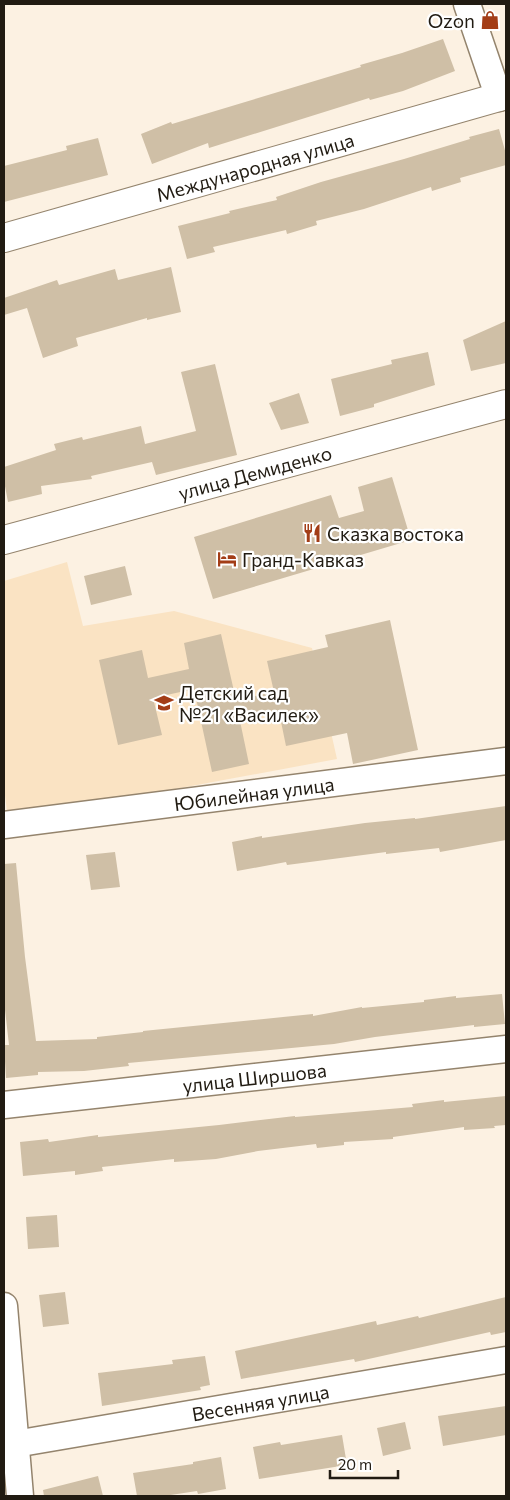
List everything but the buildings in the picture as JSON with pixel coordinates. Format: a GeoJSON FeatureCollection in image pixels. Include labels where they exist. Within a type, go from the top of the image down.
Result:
{"type":"FeatureCollection","features":[{"type":"Feature","properties":{"kind":"main road","name":"Международная улица"},"geometry":{"type":"LineString","coordinates":[[4,238],[502,96]]}},
{"type":"Feature","properties":{"kind":"main road","name":"улица Демиденко"},"geometry":{"type":"LineString","coordinates":[[4,540],[506,404]]}},
{"type":"Feature","properties":{"kind":"street"},"geometry":{"type":"LineString","coordinates":[[467,4],[502,96]]}},
{"type":"Feature","properties":{"kind":"street","name":"Юбилейная улица"},"geometry":{"type":"LineString","coordinates":[[4,825],[506,761]]}},
{"type":"Feature","properties":{"kind":"street","name":"улица Ширшова"},"geometry":{"type":"LineString","coordinates":[[4,1105],[506,1049]]}},
{"type":"Feature","properties":{"kind":"street"},"geometry":{"type":"LineString","coordinates":[[4,1306],[20,1496]]}},
{"type":"Feature","properties":{"kind":"street","name":"Весенняя улица"},"geometry":{"type":"LineString","coordinates":[[15,1444],[506,1360]]}},
{"type":"Feature","properties":{"kind":"shaded area","name":"Детский сад №21 «Василек»"},"geometry":{"type":"Polygon","coordinates":[[[67,562],[83,626],[174,611],[312,648],[337,759],[8,820],[4,787],[4,581],[67,562]]]}},
{"type":"Feature","properties":{"kind":"place","name":"Ozon"},"geometry":{"type":"Point","coordinates":[490,20]}},
{"type":"Feature","properties":{"kind":"place","name":"Сказка востока"},"geometry":{"type":"Point","coordinates":[312,533]}},
{"type":"Feature","properties":{"kind":"place","name":"Гранд-Кавказ"},"geometry":{"type":"Point","coordinates":[227,559]}},
{"type":"Feature","properties":{"kind":"place","name":"Детский сад №21 «Василек»"},"geometry":{"type":"Point","coordinates":[164,703]}}]}
